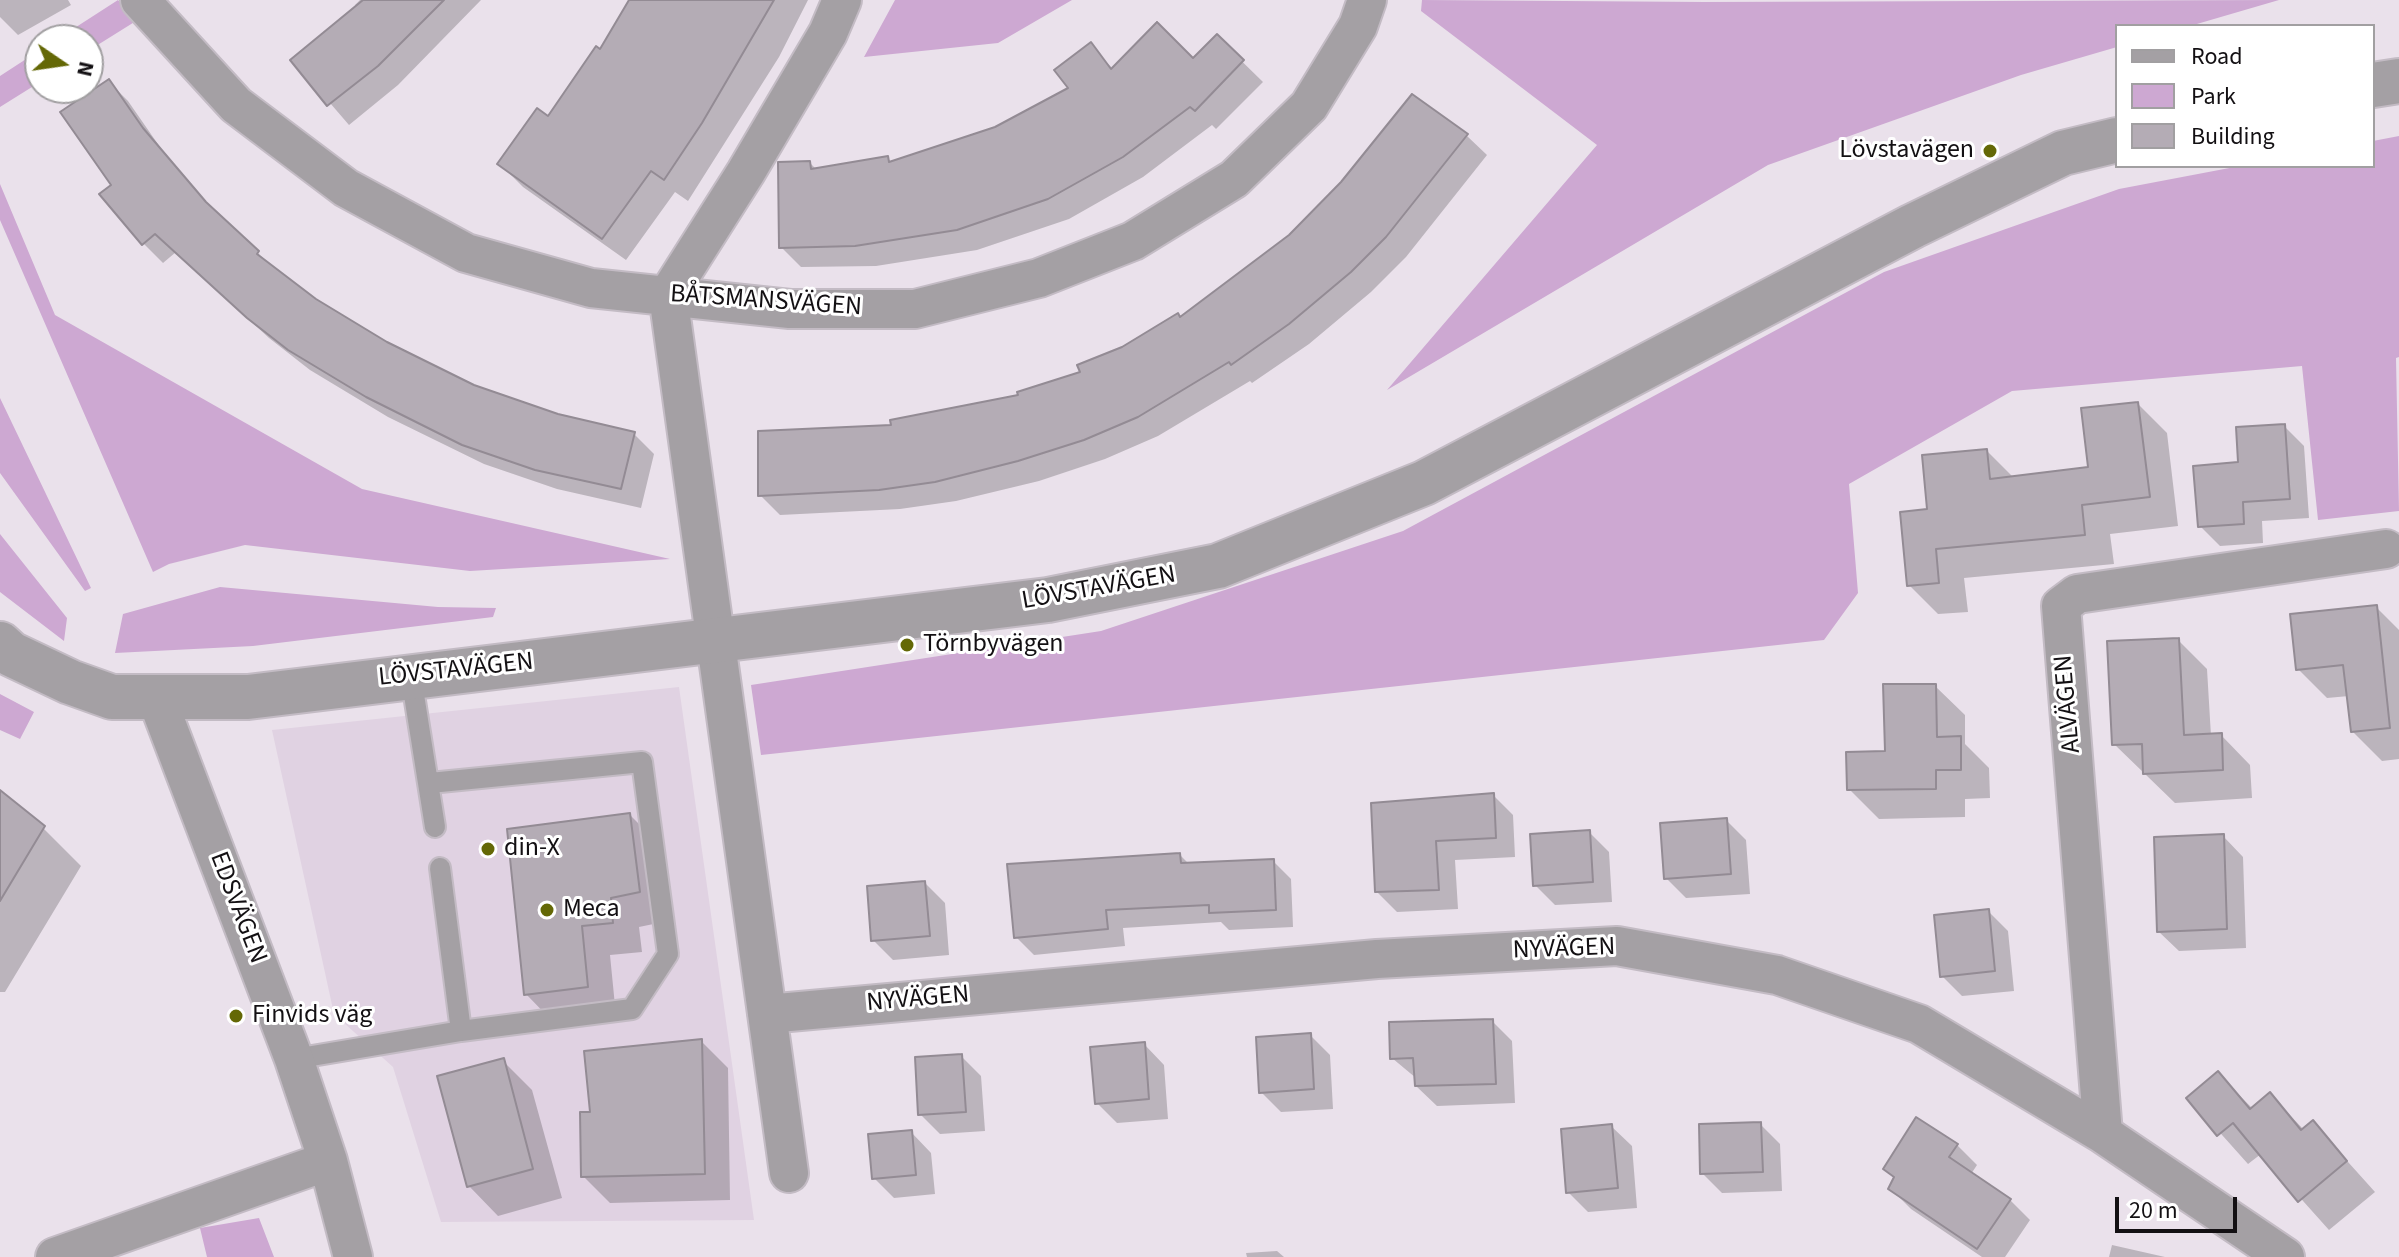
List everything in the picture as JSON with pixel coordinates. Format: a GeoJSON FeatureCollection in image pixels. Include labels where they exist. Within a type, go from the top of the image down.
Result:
{"type":"FeatureCollection","features":[{"type":"Feature","properties":{"kind":"street","name":"BÅTSMANSVÄGEN"},"geometry":{"type":"LineString","coordinates":[[140,0],[236,105],[346,188],[466,253],[591,288],[790,309],[915,309],[1039,278],[1133,241],[1234,179],[1309,106],[1358,26],[1367,0]]}},
{"type":"Feature","properties":{"kind":"street"},"geometry":{"type":"LineString","coordinates":[[789,1173],[668,295],[761,147],[828,33],[842,0]]}},
{"type":"Feature","properties":{"kind":"street"},"geometry":{"type":"LineString","coordinates":[[2375,85],[2399,81]]}},
{"type":"Feature","properties":{"kind":"street","name":"LÖVSTAVÄGEN"},"geometry":{"type":"LineString","coordinates":[[0,644],[11,654],[70,682],[112,697],[248,697],[715,643],[1048,600],[1218,566],[1424,483],[1913,226],[2063,153],[2115,140]]}},
{"type":"Feature","properties":{"kind":"street","name":"ALVÄGEN"},"geometry":{"type":"LineString","coordinates":[[2103,1134],[2061,606],[2077,594],[2386,549]]}},
{"type":"Feature","properties":{"kind":"street","name":"EDSVÄGEN"},"geometry":{"type":"LineString","coordinates":[[157,699],[294,1059],[328,1161],[353,1257]]}},
{"type":"Feature","properties":{"kind":"street","name":"NYVÄGEN"},"geometry":{"type":"LineString","coordinates":[[767,1014],[1377,959],[1617,946],[1777,975],[1919,1024],[2103,1134],[2285,1257]]}},
{"type":"Feature","properties":{"kind":"street"},"geometry":{"type":"LineString","coordinates":[[55,1257],[328,1161]]}},
{"type":"Feature","properties":{"kind":"lane"},"geometry":{"type":"LineString","coordinates":[[411,676],[435,827]]}},
{"type":"Feature","properties":{"kind":"lane"},"geometry":{"type":"LineString","coordinates":[[294,1059],[461,1031],[632,1009],[668,954],[642,762],[430,783]]}},
{"type":"Feature","properties":{"kind":"lane"},"geometry":{"type":"LineString","coordinates":[[440,868],[461,1031]]}},
{"type":"Feature","properties":{"kind":"shaded area"},"geometry":{"type":"Polygon","coordinates":[[[679,687],[754,1220],[441,1222],[393,1067],[334,1014],[272,730],[679,687]]]}},
{"type":"Feature","properties":{"kind":"green space"},"geometry":{"type":"Polygon","coordinates":[[[118,0],[136,21],[104,41],[104,24],[81,24],[118,0]]]}},
{"type":"Feature","properties":{"kind":"green space"},"geometry":{"type":"Polygon","coordinates":[[[895,0],[1072,0],[998,43],[864,57],[895,0]]]}},
{"type":"Feature","properties":{"kind":"green space"},"geometry":{"type":"Polygon","coordinates":[[[1422,0],[2279,0],[2197,24],[2115,24],[2115,48],[2021,75],[1768,165],[1387,390],[1597,145],[1421,11],[1422,0]]]}},
{"type":"Feature","properties":{"kind":"green space"},"geometry":{"type":"Polygon","coordinates":[[[24,60],[24,92],[0,107],[0,76],[24,60]]]}},
{"type":"Feature","properties":{"kind":"green space"},"geometry":{"type":"Polygon","coordinates":[[[2399,136],[2399,357],[2396,358],[2399,511],[2318,520],[2302,366],[2012,391],[1849,484],[1858,593],[1824,640],[761,755],[751,685],[1101,631],[1403,531],[1884,272],[2119,189],[2229,168],[2375,168],[2375,141],[2399,136]]]}},
{"type":"Feature","properties":{"kind":"green space"},"geometry":{"type":"Polygon","coordinates":[[[0,184],[55,315],[362,489],[670,559],[470,571],[245,545],[169,564],[153,572],[0,220],[0,184]]]}},
{"type":"Feature","properties":{"kind":"green space"},"geometry":{"type":"Polygon","coordinates":[[[0,398],[91,588],[85,591],[0,473],[0,398]]]}},
{"type":"Feature","properties":{"kind":"green space"},"geometry":{"type":"Polygon","coordinates":[[[0,534],[67,618],[64,641],[0,592],[0,534]]]}},
{"type":"Feature","properties":{"kind":"green space"},"geometry":{"type":"Polygon","coordinates":[[[220,587],[438,607],[496,608],[493,617],[253,646],[115,653],[123,614],[220,587]]]}},
{"type":"Feature","properties":{"kind":"green space"},"geometry":{"type":"Polygon","coordinates":[[[0,694],[34,712],[20,739],[0,730],[0,694]]]}},
{"type":"Feature","properties":{"kind":"green space"},"geometry":{"type":"Polygon","coordinates":[[[259,1218],[274,1257],[207,1257],[200,1228],[259,1218]]]}},
{"type":"Feature","properties":{"kind":"building"},"geometry":{"type":"Polygon","coordinates":[[[363,0],[444,0],[378,66],[327,106],[290,60],[363,0]]]}},
{"type":"Feature","properties":{"kind":"building"},"geometry":{"type":"Polygon","coordinates":[[[629,0],[774,0],[702,123],[664,180],[651,171],[602,239],[497,164],[537,108],[548,116],[596,46],[600,49],[629,0]]]}},
{"type":"Feature","properties":{"kind":"building"},"geometry":{"type":"Polygon","coordinates":[[[1157,22],[1193,58],[1217,34],[1244,60],[1195,111],[1190,107],[1123,157],[1048,199],[957,230],[855,246],[779,248],[778,162],[810,161],[811,169],[888,156],[889,162],[995,127],[1068,88],[1054,70],[1091,42],[1111,69],[1157,22]]]}},
{"type":"Feature","properties":{"kind":"building"},"geometry":{"type":"Polygon","coordinates":[[[109,79],[143,128],[206,202],[259,251],[257,254],[316,299],[387,342],[474,385],[558,414],[635,432],[621,489],[535,470],[462,445],[366,397],[288,350],[247,318],[155,234],[142,245],[99,194],[111,185],[60,112],[72,104],[104,104],[104,82],[109,79]]]}},
{"type":"Feature","properties":{"kind":"building"},"geometry":{"type":"Polygon","coordinates":[[[1412,94],[1468,134],[1386,237],[1351,272],[1289,324],[1231,365],[1229,362],[1138,417],[1084,440],[1018,461],[935,482],[879,490],[758,496],[758,431],[891,425],[890,420],[1018,395],[1017,392],[1080,372],[1077,365],[1122,347],[1178,313],[1180,317],[1289,235],[1341,182],[1412,94]]]}},
{"type":"Feature","properties":{"kind":"building"},"geometry":{"type":"Polygon","coordinates":[[[2138,402],[2150,497],[2082,505],[2085,535],[1936,549],[1939,583],[1907,586],[1900,512],[1927,509],[1922,455],[1987,449],[1990,479],[2088,467],[2081,408],[2138,402]]]}},
{"type":"Feature","properties":{"kind":"building"},"geometry":{"type":"Polygon","coordinates":[[[2285,424],[2290,499],[2243,502],[2244,524],[2198,527],[2193,466],[2238,462],[2236,427],[2285,424]]]}},
{"type":"Feature","properties":{"kind":"building"},"geometry":{"type":"Polygon","coordinates":[[[2377,605],[2390,728],[2351,732],[2343,665],[2296,670],[2290,614],[2377,605]]]}},
{"type":"Feature","properties":{"kind":"building"},"geometry":{"type":"Polygon","coordinates":[[[2179,638],[2184,735],[2222,733],[2223,770],[2143,774],[2142,744],[2112,745],[2107,641],[2179,638]]]}},
{"type":"Feature","properties":{"kind":"building"},"geometry":{"type":"Polygon","coordinates":[[[1883,684],[1936,684],[1937,737],[1961,736],[1961,770],[1936,770],[1936,789],[1847,790],[1846,752],[1885,751],[1883,684]]]}},
{"type":"Feature","properties":{"kind":"building"},"geometry":{"type":"Polygon","coordinates":[[[0,790],[45,826],[0,901],[0,790]]]}},
{"type":"Feature","properties":{"kind":"building"},"geometry":{"type":"Polygon","coordinates":[[[1494,793],[1496,838],[1436,841],[1439,890],[1375,892],[1371,803],[1494,793]]]}},
{"type":"Feature","properties":{"kind":"building"},"geometry":{"type":"Polygon","coordinates":[[[630,813],[640,892],[611,898],[613,923],[582,926],[588,987],[524,995],[507,829],[630,813]]]}},
{"type":"Feature","properties":{"kind":"building"},"geometry":{"type":"Polygon","coordinates":[[[1727,818],[1731,874],[1664,879],[1660,823],[1727,818]]]}},
{"type":"Feature","properties":{"kind":"building"},"geometry":{"type":"Polygon","coordinates":[[[1590,830],[1593,882],[1533,886],[1530,834],[1590,830]]]}},
{"type":"Feature","properties":{"kind":"building"},"geometry":{"type":"Polygon","coordinates":[[[2224,834],[2227,929],[2157,932],[2154,837],[2224,834]]]}},
{"type":"Feature","properties":{"kind":"building"},"geometry":{"type":"Polygon","coordinates":[[[1180,853],[1181,863],[1274,859],[1276,910],[1209,913],[1209,905],[1106,910],[1108,929],[1014,938],[1007,864],[1180,853]]]}},
{"type":"Feature","properties":{"kind":"building"},"geometry":{"type":"Polygon","coordinates":[[[925,881],[930,936],[871,941],[867,886],[925,881]]]}},
{"type":"Feature","properties":{"kind":"building"},"geometry":{"type":"Polygon","coordinates":[[[1989,909],[1995,971],[1940,977],[1934,915],[1989,909]]]}},
{"type":"Feature","properties":{"kind":"building"},"geometry":{"type":"Polygon","coordinates":[[[1493,1019],[1496,1084],[1415,1086],[1413,1058],[1390,1059],[1389,1022],[1493,1019]]]}},
{"type":"Feature","properties":{"kind":"building"},"geometry":{"type":"Polygon","coordinates":[[[1311,1033],[1314,1089],[1259,1093],[1256,1037],[1311,1033]]]}},
{"type":"Feature","properties":{"kind":"building"},"geometry":{"type":"Polygon","coordinates":[[[702,1039],[705,1174],[581,1177],[580,1112],[590,1112],[584,1051],[702,1039]]]}},
{"type":"Feature","properties":{"kind":"building"},"geometry":{"type":"Polygon","coordinates":[[[1145,1042],[1149,1099],[1095,1104],[1090,1047],[1145,1042]]]}},
{"type":"Feature","properties":{"kind":"building"},"geometry":{"type":"Polygon","coordinates":[[[962,1054],[966,1112],[918,1115],[915,1057],[962,1054]]]}},
{"type":"Feature","properties":{"kind":"building"},"geometry":{"type":"Polygon","coordinates":[[[504,1058],[533,1169],[467,1187],[437,1076],[504,1058]]]}},
{"type":"Feature","properties":{"kind":"building"},"geometry":{"type":"Polygon","coordinates":[[[2218,1071],[2250,1109],[2270,1092],[2301,1130],[2313,1120],[2347,1161],[2298,1202],[2233,1123],[2217,1136],[2186,1098],[2218,1071]]]}},
{"type":"Feature","properties":{"kind":"building"},"geometry":{"type":"Polygon","coordinates":[[[1916,1117],[1958,1144],[1949,1157],[2011,1199],[1977,1249],[1888,1189],[1894,1177],[1883,1169],[1916,1117]]]}},
{"type":"Feature","properties":{"kind":"building"},"geometry":{"type":"Polygon","coordinates":[[[1761,1122],[1763,1172],[1700,1174],[1699,1124],[1761,1122]]]}},
{"type":"Feature","properties":{"kind":"building"},"geometry":{"type":"Polygon","coordinates":[[[1612,1124],[1618,1188],[1566,1193],[1561,1129],[1612,1124]]]}},
{"type":"Feature","properties":{"kind":"building"},"geometry":{"type":"Polygon","coordinates":[[[912,1130],[916,1175],[872,1179],[868,1134],[912,1130]]]}},
{"type":"Feature","properties":{"kind":"place","name":"Lövstavägen"},"geometry":{"type":"Point","coordinates":[1990,151]}},
{"type":"Feature","properties":{"kind":"place","name":"Törnbyvägen"},"geometry":{"type":"Point","coordinates":[907,645]}},
{"type":"Feature","properties":{"kind":"place","name":"din-X"},"geometry":{"type":"Point","coordinates":[488,849]}},
{"type":"Feature","properties":{"kind":"place","name":"Meca"},"geometry":{"type":"Point","coordinates":[547,910]}},
{"type":"Feature","properties":{"kind":"place","name":"Finvids väg"},"geometry":{"type":"Point","coordinates":[236,1016]}}]}
